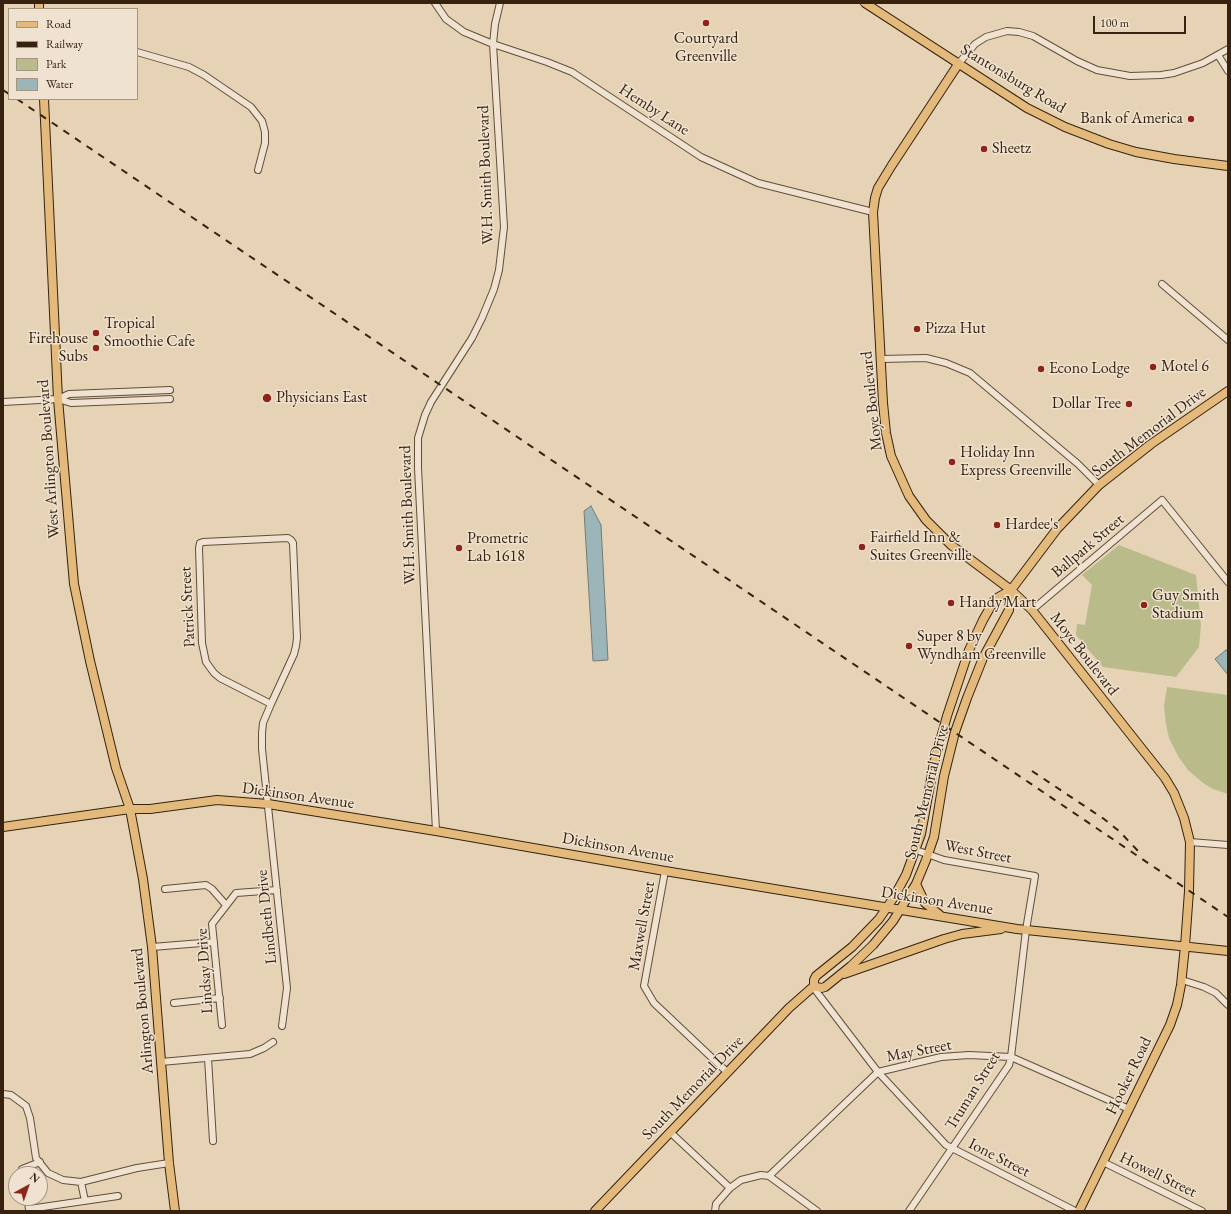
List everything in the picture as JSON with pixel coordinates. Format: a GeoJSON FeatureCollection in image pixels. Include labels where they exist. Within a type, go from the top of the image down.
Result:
{"type":"FeatureCollection","features":[{"type":"Feature","properties":{"kind":"main road","name":"Stantonsburg Road"},"geometry":{"type":"LineString","coordinates":[[865,3],[1027,108],[1065,127],[1086,136],[1136,152],[1174,159],[1228,166]]}},
{"type":"Feature","properties":{"kind":"main road","name":"Moye Boulevard"},"geometry":{"type":"LineString","coordinates":[[959,63],[892,165],[878,188],[875,198],[873,212],[883,403],[886,433],[891,456],[909,496],[926,520],[951,545],[1012,590],[1032,610],[1165,778],[1174,793],[1184,818],[1190,842],[1189,891],[1185,946]]}},
{"type":"Feature","properties":{"kind":"main road","name":"West Arlington Boulevard"},"geometry":{"type":"LineString","coordinates":[[44,100],[58,399],[74,584],[92,669],[116,768],[130,809]]}},
{"type":"Feature","properties":{"kind":"main road","name":"South Memorial Drive"},"geometry":{"type":"LineString","coordinates":[[595,1211],[789,1008],[814,987],[821,988],[851,966],[883,934],[901,910],[916,884],[928,854],[937,822],[944,776],[955,732],[983,658],[1008,610],[1012,590],[1057,529],[1099,485],[1151,444],[1228,391]]}},
{"type":"Feature","properties":{"kind":"main road","name":"South Memorial Drive"},"geometry":{"type":"LineString","coordinates":[[814,987],[814,980],[816,976],[860,939],[887,907],[906,875],[924,824],[938,744],[962,667],[977,632],[995,599],[1012,590]]}},
{"type":"Feature","properties":{"kind":"main road","name":"Dickinson Avenue"},"geometry":{"type":"LineString","coordinates":[[3,827],[130,809],[150,809],[217,800],[268,804],[1021,929],[1228,951]]}},
{"type":"Feature","properties":{"kind":"main road","name":"Arlington Boulevard"},"geometry":{"type":"LineString","coordinates":[[130,809],[143,879],[152,947],[169,1163],[176,1211]]}},
{"type":"Feature","properties":{"kind":"main road"},"geometry":{"type":"LineString","coordinates":[[916,884],[925,903],[943,916]]}},
{"type":"Feature","properties":{"kind":"main road"},"geometry":{"type":"LineString","coordinates":[[839,975],[944,939],[985,930],[1021,929]]}},
{"type":"Feature","properties":{"kind":"main road","name":"Hooker Road"},"geometry":{"type":"LineString","coordinates":[[1079,1211],[1174,1015],[1182,980],[1185,946]]}},
{"type":"Feature","properties":{"kind":"street","name":"Hemby Lane"},"geometry":{"type":"LineString","coordinates":[[435,3],[446,19],[464,32],[572,72],[701,157],[758,183],[873,212]]}},
{"type":"Feature","properties":{"kind":"street","name":"W.H. Smith Boulevard"},"geometry":{"type":"LineString","coordinates":[[436,831],[418,468],[418,438],[425,415],[431,402],[472,338],[482,318],[494,289],[499,270],[504,226],[493,44],[495,24],[500,3]]}},
{"type":"Feature","properties":{"kind":"street","name":"Moye Boulevard"},"geometry":{"type":"LineString","coordinates":[[959,63],[980,40],[1007,31],[1019,32],[1033,36],[1077,61],[1097,70],[1130,76],[1174,73],[1203,63],[1228,49]]}},
{"type":"Feature","properties":{"kind":"street"},"geometry":{"type":"LineString","coordinates":[[138,52],[189,67],[204,74],[251,108],[262,121],[265,132],[265,143],[258,170]]}},
{"type":"Feature","properties":{"kind":"street"},"geometry":{"type":"LineString","coordinates":[[1218,55],[1228,71]]}},
{"type":"Feature","properties":{"kind":"street"},"geometry":{"type":"LineString","coordinates":[[1162,284],[1228,340]]}},
{"type":"Feature","properties":{"kind":"street"},"geometry":{"type":"LineString","coordinates":[[881,359],[926,358],[946,363],[970,373],[1078,464],[1099,485]]}},
{"type":"Feature","properties":{"kind":"street"},"geometry":{"type":"LineString","coordinates":[[58,399],[69,394],[170,390]]}},
{"type":"Feature","properties":{"kind":"street"},"geometry":{"type":"LineString","coordinates":[[3,402],[58,399],[71,403],[170,399]]}},
{"type":"Feature","properties":{"kind":"street","name":"Ballpark Street"},"geometry":{"type":"LineString","coordinates":[[1032,610],[1162,500],[1228,582]]}},
{"type":"Feature","properties":{"kind":"street","name":"Patrick Street"},"geometry":{"type":"LineString","coordinates":[[271,704],[220,678],[214,673],[206,662],[202,643],[198,548],[200,543],[203,542],[288,538],[292,540]]}},
{"type":"Feature","properties":{"kind":"street","name":"Lindbeth Drive"},"geometry":{"type":"LineString","coordinates":[[282,1026],[287,988],[262,733],[263,723],[294,654],[296,646],[297,638],[292,540]]}},
{"type":"Feature","properties":{"kind":"street"},"geometry":{"type":"LineString","coordinates":[[1190,842],[1228,845]]}},
{"type":"Feature","properties":{"kind":"street","name":"West Street"},"geometry":{"type":"LineString","coordinates":[[916,850],[950,862],[1035,876]]}},
{"type":"Feature","properties":{"kind":"street","name":"Maxwell Street"},"geometry":{"type":"LineString","coordinates":[[665,871],[644,986],[654,1003],[727,1072]]}},
{"type":"Feature","properties":{"kind":"street","name":"Truman Street"},"geometry":{"type":"LineString","coordinates":[[909,1211],[1009,1065],[1012,1057],[1021,929],[1035,876]]}},
{"type":"Feature","properties":{"kind":"street"},"geometry":{"type":"LineString","coordinates":[[165,889],[206,884],[226,905]]}},
{"type":"Feature","properties":{"kind":"street","name":"Lindsay Drive"},"geometry":{"type":"LineString","coordinates":[[222,1025],[212,924],[236,893],[277,890]]}},
{"type":"Feature","properties":{"kind":"street"},"geometry":{"type":"LineString","coordinates":[[152,947],[214,942]]}},
{"type":"Feature","properties":{"kind":"street"},"geometry":{"type":"LineString","coordinates":[[1182,980],[1204,986],[1216,993],[1228,1005]]}},
{"type":"Feature","properties":{"kind":"street","name":"Ione Street"},"geometry":{"type":"LineString","coordinates":[[814,987],[878,1072],[946,1145],[1075,1211]]}},
{"type":"Feature","properties":{"kind":"street"},"geometry":{"type":"LineString","coordinates":[[174,1003],[220,998]]}},
{"type":"Feature","properties":{"kind":"street"},"geometry":{"type":"LineString","coordinates":[[161,1062],[250,1054],[273,1042]]}},
{"type":"Feature","properties":{"kind":"street","name":"May Street"},"geometry":{"type":"LineString","coordinates":[[769,1176],[878,1072],[940,1057],[969,1055],[1012,1057],[1129,1109]]}},
{"type":"Feature","properties":{"kind":"street"},"geometry":{"type":"LineString","coordinates":[[208,1058],[213,1140]]}},
{"type":"Feature","properties":{"kind":"street"},"geometry":{"type":"LineString","coordinates":[[3,1094],[11,1095],[26,1106],[30,1118],[36,1158],[48,1173],[63,1180],[81,1182],[137,1168],[169,1163]]}},
{"type":"Feature","properties":{"kind":"street"},"geometry":{"type":"LineString","coordinates":[[670,1132],[730,1188]]}},
{"type":"Feature","properties":{"kind":"street"},"geometry":{"type":"LineString","coordinates":[[30,1166],[40,1162]]}},
{"type":"Feature","properties":{"kind":"street","name":"Howell Street"},"geometry":{"type":"LineString","coordinates":[[1103,1162],[1202,1211]]}},
{"type":"Feature","properties":{"kind":"street"},"geometry":{"type":"LineString","coordinates":[[715,1211],[716,1204],[730,1188],[741,1180],[761,1175],[769,1176],[817,1211]]}},
{"type":"Feature","properties":{"kind":"street"},"geometry":{"type":"LineString","coordinates":[[81,1182],[85,1201]]}},
{"type":"Feature","properties":{"kind":"street"},"geometry":{"type":"LineString","coordinates":[[29,1206],[29,1209],[45,1209],[118,1196]]}},
{"type":"Feature","properties":{"kind":"green space","name":"Guy Smith Stadium"},"geometry":{"type":"Polygon","coordinates":[[[1119,545],[1196,575],[1201,625],[1199,647],[1176,677],[1103,667],[1076,635],[1077,624],[1085,625],[1092,585],[1082,575],[1119,545]]]}},
{"type":"Feature","properties":{"kind":"green space"},"geometry":{"type":"Polygon","coordinates":[[[1167,687],[1228,695],[1228,794],[1213,789],[1203,783],[1188,770],[1178,756],[1169,738],[1166,724],[1164,706],[1167,687]]]}},
{"type":"Feature","properties":{"kind":"water"},"geometry":{"type":"Polygon","coordinates":[[[591,506],[601,525],[608,660],[593,661],[584,511],[591,506]]]}},
{"type":"Feature","properties":{"kind":"water"},"geometry":{"type":"Polygon","coordinates":[[[1226,650],[1228,653],[1228,675],[1215,659],[1226,650]]]}},
{"type":"Feature","properties":{"kind":"railway"},"geometry":{"type":"LineString","coordinates":[[3,90],[8,93]]}},
{"type":"Feature","properties":{"kind":"railway"},"geometry":{"type":"LineString","coordinates":[[18,100],[1228,917]]}},
{"type":"Feature","properties":{"kind":"railway"},"geometry":{"type":"LineString","coordinates":[[1032,771],[1104,819],[1119,831],[1139,852]]}},
{"type":"Feature","properties":{"kind":"place","name":"Courtyard Greenville"},"geometry":{"type":"Point","coordinates":[706,23]}},
{"type":"Feature","properties":{"kind":"place","name":"Bank of America"},"geometry":{"type":"Point","coordinates":[1191,119]}},
{"type":"Feature","properties":{"kind":"place","name":"Sheetz"},"geometry":{"type":"Point","coordinates":[984,149]}},
{"type":"Feature","properties":{"kind":"place","name":"Pizza Hut"},"geometry":{"type":"Point","coordinates":[917,329]}},
{"type":"Feature","properties":{"kind":"place","name":"Tropical Smoothie Cafe"},"geometry":{"type":"Point","coordinates":[96,333]}},
{"type":"Feature","properties":{"kind":"place","name":"Firehouse Subs"},"geometry":{"type":"Point","coordinates":[96,348]}},
{"type":"Feature","properties":{"kind":"place","name":"Motel 6"},"geometry":{"type":"Point","coordinates":[1153,367]}},
{"type":"Feature","properties":{"kind":"place","name":"Econo Lodge"},"geometry":{"type":"Point","coordinates":[1041,369]}},
{"type":"Feature","properties":{"kind":"place","name":"Physicians East"},"geometry":{"type":"Point","coordinates":[267,398]}},
{"type":"Feature","properties":{"kind":"place","name":"Dollar Tree"},"geometry":{"type":"Point","coordinates":[1129,404]}},
{"type":"Feature","properties":{"kind":"place","name":"Holiday Inn Express Greenville"},"geometry":{"type":"Point","coordinates":[952,462]}},
{"type":"Feature","properties":{"kind":"place","name":"Hardee's"},"geometry":{"type":"Point","coordinates":[997,525]}},
{"type":"Feature","properties":{"kind":"place","name":"Fairfield Inn & Suites Greenville"},"geometry":{"type":"Point","coordinates":[862,547]}},
{"type":"Feature","properties":{"kind":"place","name":"Prometric Lab 1618"},"geometry":{"type":"Point","coordinates":[459,548]}},
{"type":"Feature","properties":{"kind":"place","name":"Handy Mart"},"geometry":{"type":"Point","coordinates":[951,603]}},
{"type":"Feature","properties":{"kind":"place","name":"Guy Smith Stadium"},"geometry":{"type":"Point","coordinates":[1144,605]}},
{"type":"Feature","properties":{"kind":"place","name":"Super 8 by Wyndham Greenville"},"geometry":{"type":"Point","coordinates":[909,646]}}]}
